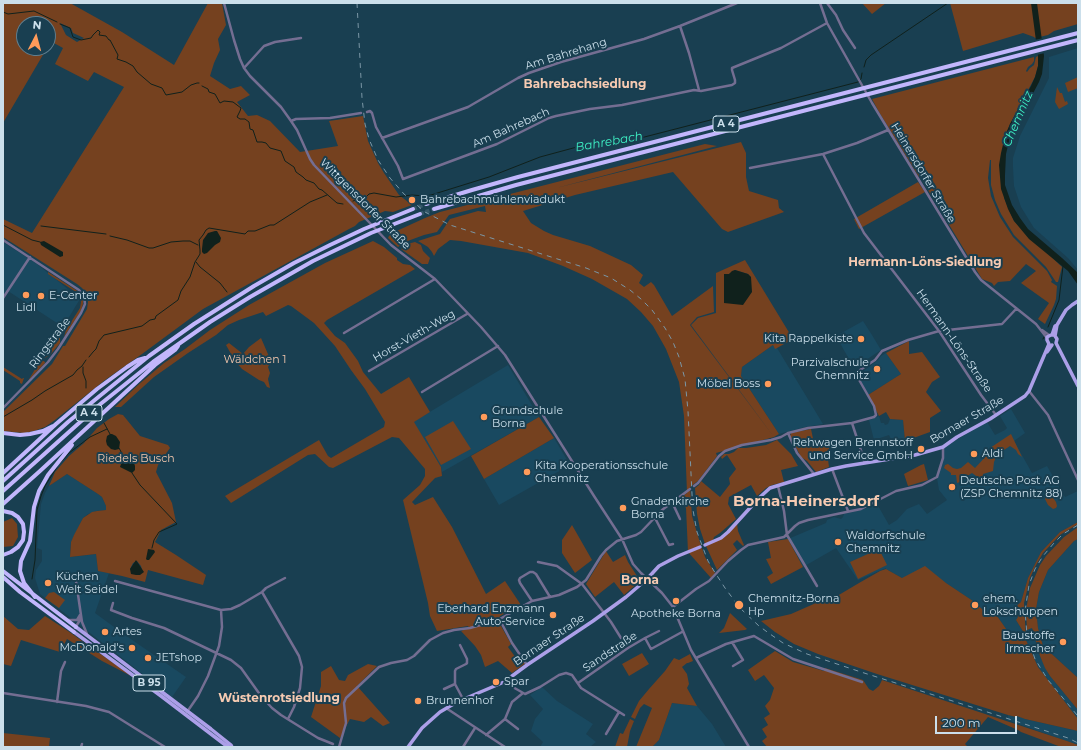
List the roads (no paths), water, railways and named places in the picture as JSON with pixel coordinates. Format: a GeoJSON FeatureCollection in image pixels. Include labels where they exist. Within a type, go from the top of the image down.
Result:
{"type":"FeatureCollection","features":[{"type":"Feature","properties":{"kind":"highway","name":"A 4"},"geometry":{"type":"LineString","coordinates":[[426,204],[518,177],[1078,33]]}},
{"type":"Feature","properties":{"kind":"highway","name":"A 4"},"geometry":{"type":"LineString","coordinates":[[434,209],[516,184],[1078,40]]}},
{"type":"Feature","properties":{"kind":"highway","name":"A 4"},"geometry":{"type":"LineString","coordinates":[[3,481],[107,389],[149,356],[213,312],[294,263],[364,229],[413,209]]}},
{"type":"Feature","properties":{"kind":"highway","name":"A 4"},"geometry":{"type":"LineString","coordinates":[[3,490],[98,406],[180,342],[250,297],[313,261],[376,231],[420,214]]}},
{"type":"Feature","properties":{"kind":"highway"},"geometry":{"type":"LineString","coordinates":[[3,504],[151,369],[175,350],[180,342]]}},
{"type":"Feature","properties":{"kind":"highway"},"geometry":{"type":"LineString","coordinates":[[3,473],[56,424],[106,382],[138,360],[149,356]]}},
{"type":"Feature","properties":{"kind":"highway"},"geometry":{"type":"LineString","coordinates":[[3,433],[20,435],[30,434],[43,431],[56,424]]}},
{"type":"Feature","properties":{"kind":"highway"},"geometry":{"type":"LineString","coordinates":[[35,597],[24,583],[20,571],[21,562],[30,541],[35,502],[48,475],[74,443],[77,437]]}},
{"type":"Feature","properties":{"kind":"highway"},"geometry":{"type":"LineString","coordinates":[[3,511],[12,513],[18,517],[24,532],[18,547],[3,555]]}},
{"type":"Feature","properties":{"kind":"highway","name":"B 95"},"geometry":{"type":"LineString","coordinates":[[3,571],[77,628]]}},
{"type":"Feature","properties":{"kind":"highway","name":"B 95"},"geometry":{"type":"LineString","coordinates":[[3,577],[20,592],[74,632]]}},
{"type":"Feature","properties":{"kind":"main road"},"geometry":{"type":"LineString","coordinates":[[1078,301],[1068,308],[1051,336],[1046,340],[1060,349],[1078,386]]}},
{"type":"Feature","properties":{"kind":"main road"},"geometry":{"type":"LineString","coordinates":[[1051,336],[1057,339],[1053,344]]}},
{"type":"Feature","properties":{"kind":"main road","name":"Bornaer Straße"},"geometry":{"type":"LineString","coordinates":[[705,545],[721,538],[728,532],[770,488],[832,469],[914,455],[943,447],[1025,396],[1029,391],[1045,355],[1053,344]]}},
{"type":"Feature","properties":{"kind":"main road","name":"Bornaer Straße"},"geometry":{"type":"LineString","coordinates":[[408,747],[422,728],[440,712],[504,682],[604,613],[637,588],[662,564],[700,547]]}},
{"type":"Feature","properties":{"kind":"main road","name":"B 95"},"geometry":{"type":"LineString","coordinates":[[77,628],[228,747]]}},
{"type":"Feature","properties":{"kind":"main road","name":"B 95"},"geometry":{"type":"LineString","coordinates":[[74,632],[186,713],[211,729],[232,747]]}},
{"type":"Feature","properties":{"kind":"street","name":"Wittgensdorfer Straße"},"geometry":{"type":"LineString","coordinates":[[224,3],[234,40],[244,68],[292,121],[312,162],[326,179],[397,250],[435,279],[505,355],[622,539],[633,564],[640,573],[662,593],[673,607],[690,649],[749,747]]}},
{"type":"Feature","properties":{"kind":"street","name":"Am Bahrehang"},"geometry":{"type":"LineString","coordinates":[[382,138],[468,107],[518,78],[534,71],[644,39],[737,3]]}},
{"type":"Feature","properties":{"kind":"street","name":"Heinersdorfer Straße"},"geometry":{"type":"LineString","coordinates":[[820,3],[827,23],[872,103],[975,272],[981,280],[1036,324],[1041,330],[1051,336]]}},
{"type":"Feature","properties":{"kind":"street"},"geometry":{"type":"LineString","coordinates":[[827,3],[836,15],[843,30],[855,48]]}},
{"type":"Feature","properties":{"kind":"street","name":"Am Bahrebach"},"geometry":{"type":"LineString","coordinates":[[382,138],[398,166],[403,179],[496,144],[549,118],[694,90],[701,91],[732,85],[735,80],[732,68],[781,48],[827,23]]}},
{"type":"Feature","properties":{"kind":"street"},"geometry":{"type":"LineString","coordinates":[[680,26],[699,90]]}},
{"type":"Feature","properties":{"kind":"street"},"geometry":{"type":"LineString","coordinates":[[244,68],[264,46],[275,42],[301,38]]}},
{"type":"Feature","properties":{"kind":"street"},"geometry":{"type":"LineString","coordinates":[[367,112],[370,111],[372,113],[376,127],[382,138]]}},
{"type":"Feature","properties":{"kind":"street"},"geometry":{"type":"LineString","coordinates":[[292,121],[296,119],[330,118],[361,113]]}},
{"type":"Feature","properties":{"kind":"street"},"geometry":{"type":"LineString","coordinates":[[750,168],[823,154],[857,143],[888,130]]}},
{"type":"Feature","properties":{"kind":"street","name":"Hermann-Löns-Straße"},"geometry":{"type":"LineString","coordinates":[[823,154],[864,233],[939,331],[996,415]]}},
{"type":"Feature","properties":{"kind":"street","name":"Ringstraße"},"geometry":{"type":"LineString","coordinates":[[3,240],[79,290],[84,296],[85,304],[82,313],[48,362],[3,408]]}},
{"type":"Feature","properties":{"kind":"street"},"geometry":{"type":"LineString","coordinates":[[3,298],[30,257]]}},
{"type":"Feature","properties":{"kind":"street"},"geometry":{"type":"LineString","coordinates":[[344,333],[435,279]]}},
{"type":"Feature","properties":{"kind":"street"},"geometry":{"type":"LineString","coordinates":[[694,486],[725,451],[742,445],[771,440],[788,433],[808,428],[852,423],[874,417],[876,415],[874,406],[857,374],[860,370],[875,360],[882,351],[908,340],[939,331],[1002,324],[1016,309]]}},
{"type":"Feature","properties":{"kind":"street","name":"Horst-Vieth-Weg"},"geometry":{"type":"LineString","coordinates":[[369,371],[467,314]]}},
{"type":"Feature","properties":{"kind":"street"},"geometry":{"type":"LineString","coordinates":[[422,392],[498,346]]}},
{"type":"Feature","properties":{"kind":"street"},"geometry":{"type":"LineString","coordinates":[[1029,391],[1048,415],[1078,480]]}},
{"type":"Feature","properties":{"kind":"street"},"geometry":{"type":"LineString","coordinates":[[852,423],[865,463]]}},
{"type":"Feature","properties":{"kind":"street"},"geometry":{"type":"LineString","coordinates":[[788,433],[797,453],[815,475]]}},
{"type":"Feature","properties":{"kind":"street"},"geometry":{"type":"LineString","coordinates":[[673,607],[708,581],[728,561],[750,544],[779,539],[787,535],[795,526],[808,520],[861,509],[896,491],[922,485],[937,476],[943,458],[943,447]]}},
{"type":"Feature","properties":{"kind":"street"},"geometry":{"type":"LineString","coordinates":[[832,469],[848,511]]}},
{"type":"Feature","properties":{"kind":"street"},"geometry":{"type":"LineString","coordinates":[[778,486],[784,508],[787,535],[817,586]]}},
{"type":"Feature","properties":{"kind":"street"},"geometry":{"type":"LineString","coordinates":[[339,747],[346,724],[344,703],[346,698],[379,667],[407,660],[414,656],[430,640],[444,633],[470,628],[498,620],[532,601],[559,595],[582,584],[606,550],[617,541],[636,535],[662,510],[690,489]]}},
{"type":"Feature","properties":{"kind":"street"},"geometry":{"type":"LineString","coordinates":[[672,502],[680,519]]}},
{"type":"Feature","properties":{"kind":"street"},"geometry":{"type":"LineString","coordinates":[[655,518],[669,545],[672,544]]}},
{"type":"Feature","properties":{"kind":"street"},"geometry":{"type":"LineString","coordinates":[[538,562],[557,566],[582,584],[611,622],[621,638]]}},
{"type":"Feature","properties":{"kind":"street"},"geometry":{"type":"LineString","coordinates":[[532,601],[519,580],[530,572],[534,572],[536,574],[550,597]]}},
{"type":"Feature","properties":{"kind":"street"},"geometry":{"type":"LineString","coordinates":[[115,581],[221,610],[231,609],[240,605],[266,588],[285,578]]}},
{"type":"Feature","properties":{"kind":"street"},"geometry":{"type":"LineString","coordinates":[[76,581],[82,622],[88,637]]}},
{"type":"Feature","properties":{"kind":"street"},"geometry":{"type":"LineString","coordinates":[[262,592],[299,656],[302,668],[302,681],[298,696],[288,719]]}},
{"type":"Feature","properties":{"kind":"street"},"geometry":{"type":"LineString","coordinates":[[113,603],[111,610],[164,628],[231,660],[241,668],[261,696],[272,708],[318,738],[333,744]]}},
{"type":"Feature","properties":{"kind":"street"},"geometry":{"type":"LineString","coordinates":[[186,713],[198,696],[217,653],[222,627],[221,610]]}},
{"type":"Feature","properties":{"kind":"street"},"geometry":{"type":"LineString","coordinates":[[77,628],[81,612]]}},
{"type":"Feature","properties":{"kind":"street"},"geometry":{"type":"LineString","coordinates":[[66,620],[77,620],[81,612]]}},
{"type":"Feature","properties":{"kind":"street"},"geometry":{"type":"LineString","coordinates":[[498,620],[527,665]]}},
{"type":"Feature","properties":{"kind":"street"},"geometry":{"type":"LineString","coordinates":[[74,632],[82,622]]}},
{"type":"Feature","properties":{"kind":"street","name":"Sandstraße"},"geometry":{"type":"LineString","coordinates":[[486,735],[505,719],[512,702],[523,693],[525,694],[540,687],[559,675],[566,673],[572,675],[578,683],[628,648],[659,631]]}},
{"type":"Feature","properties":{"kind":"street","name":"Sandstraße"},"geometry":{"type":"LineString","coordinates":[[645,638],[651,649],[682,632]]}},
{"type":"Feature","properties":{"kind":"street"},"geometry":{"type":"LineString","coordinates":[[696,658],[726,644],[754,636],[793,659],[862,682]]}},
{"type":"Feature","properties":{"kind":"street"},"geometry":{"type":"LineString","coordinates":[[732,642],[743,660],[733,666]]}},
{"type":"Feature","properties":{"kind":"street"},"geometry":{"type":"LineString","coordinates":[[460,645],[467,659],[467,663],[456,669],[455,684],[463,700]]}},
{"type":"Feature","properties":{"kind":"street"},"geometry":{"type":"LineString","coordinates":[[57,702],[65,662]]}},
{"type":"Feature","properties":{"kind":"street"},"geometry":{"type":"LineString","coordinates":[[504,682],[523,693]]}},
{"type":"Feature","properties":{"kind":"street"},"geometry":{"type":"LineString","coordinates":[[578,683],[581,688],[624,715]]}},
{"type":"Feature","properties":{"kind":"street"},"geometry":{"type":"LineString","coordinates":[[444,689],[455,684]]}},
{"type":"Feature","properties":{"kind":"street"},"geometry":{"type":"LineString","coordinates":[[3,693],[86,706],[108,712],[165,747]]}},
{"type":"Feature","properties":{"kind":"street"},"geometry":{"type":"LineString","coordinates":[[446,708],[505,747]]}},
{"type":"Feature","properties":{"kind":"street"},"geometry":{"type":"LineString","coordinates":[[606,734],[619,712]]}},
{"type":"Feature","properties":{"kind":"street"},"geometry":{"type":"LineString","coordinates":[[505,719],[518,729]]}},
{"type":"Feature","properties":{"kind":"street"},"geometry":{"type":"LineString","coordinates":[[463,747],[476,728]]}},
{"type":"Feature","properties":{"kind":"water","name":"Chemnitz"},"geometry":{"type":"Polygon","coordinates":[[[1031,3],[1037,3],[1044,56],[1042,74],[1010,137],[1006,154],[1005,185],[1012,205],[1028,229],[1078,273],[1078,285],[1068,271],[1029,239],[1014,221],[1001,189],[999,165],[1005,136],[1031,86],[1038,66],[1031,3]]]}},
{"type":"Feature","properties":{"kind":"water"},"geometry":{"type":"Polygon","coordinates":[[[217,231],[221,238],[220,242],[204,254],[202,252],[203,240],[208,233],[217,231]]]}},
{"type":"Feature","properties":{"kind":"water"},"geometry":{"type":"Polygon","coordinates":[[[44,241],[63,252],[63,256],[60,257],[41,245],[40,242],[44,241]]]}},
{"type":"Feature","properties":{"kind":"water"},"geometry":{"type":"Polygon","coordinates":[[[735,270],[748,274],[751,277],[752,292],[743,305],[724,303],[724,274],[729,274],[735,270]]]}},
{"type":"Feature","properties":{"kind":"water"},"geometry":{"type":"Polygon","coordinates":[[[110,434],[116,436],[120,442],[119,449],[111,449],[107,445],[107,436],[110,434]]]}},
{"type":"Feature","properties":{"kind":"water"},"geometry":{"type":"Polygon","coordinates":[[[132,457],[135,470],[132,473],[120,467],[121,464],[132,457]]]}},
{"type":"Feature","properties":{"kind":"water"},"geometry":{"type":"Polygon","coordinates":[[[148,549],[154,550],[155,552],[149,560],[147,560],[146,559],[148,549]]]}},
{"type":"Feature","properties":{"kind":"water"},"geometry":{"type":"Polygon","coordinates":[[[136,560],[144,572],[140,575],[131,574],[130,569],[136,560]]]}},
{"type":"Feature","properties":{"kind":"waterway","name":"Bahrebach"},"geometry":{"type":"LineString","coordinates":[[864,67],[866,60],[871,55],[948,3]]}},
{"type":"Feature","properties":{"kind":"waterway","name":"Bahrebach"},"geometry":{"type":"LineString","coordinates":[[3,12],[8,14],[34,11],[57,22]]}},
{"type":"Feature","properties":{"kind":"waterway","name":"Bahrebach"},"geometry":{"type":"LineString","coordinates":[[60,24],[70,28],[73,37],[81,40],[91,38],[98,30],[100,32],[99,35],[106,36],[110,40],[118,55],[117,59],[133,66],[137,72],[151,84],[162,88],[166,95],[182,92],[191,85],[199,83]]}},
{"type":"Feature","properties":{"kind":"waterway","name":"Bahrebach"},"geometry":{"type":"LineString","coordinates":[[353,201],[374,193],[396,197],[431,195],[489,177],[540,157],[588,144],[620,140],[625,142],[858,82],[861,79],[862,73]]}},
{"type":"Feature","properties":{"kind":"waterway","name":"Bahrebach"},"geometry":{"type":"LineString","coordinates":[[202,86],[208,89],[209,92],[215,94],[220,103],[224,101],[233,102],[241,108],[237,117],[240,119],[245,119],[249,122],[250,129],[253,130],[257,142],[266,143],[270,148],[281,151],[285,161],[294,167],[296,172],[306,180],[314,183],[319,189],[337,203],[343,204]]}},
{"type":"Feature","properties":{"kind":"waterway"},"geometry":{"type":"LineString","coordinates":[[89,357],[96,349],[99,341],[104,335],[142,326],[150,320],[155,319],[156,316],[178,300],[200,254],[199,240],[206,230],[209,228],[245,234],[248,231],[255,231],[270,225],[274,225],[310,202],[327,195]]}},
{"type":"Feature","properties":{"kind":"waterway"},"geometry":{"type":"LineString","coordinates":[[3,225],[32,240],[40,242]]}},
{"type":"Feature","properties":{"kind":"waterway"},"geometry":{"type":"LineString","coordinates":[[41,226],[106,234]]}},
{"type":"Feature","properties":{"kind":"waterway"},"geometry":{"type":"LineString","coordinates":[[110,236],[149,248],[171,242],[183,241],[190,241],[198,245]]}},
{"type":"Feature","properties":{"kind":"waterway"},"geometry":{"type":"LineString","coordinates":[[196,262],[220,283],[227,292]]}},
{"type":"Feature","properties":{"kind":"waterway"},"geometry":{"type":"LineString","coordinates":[[1048,327],[1059,300],[1063,266]]}},
{"type":"Feature","properties":{"kind":"waterway"},"geometry":{"type":"LineString","coordinates":[[3,417],[73,375],[86,360]]}},
{"type":"Feature","properties":{"kind":"waterway"},"geometry":{"type":"LineString","coordinates":[[83,367],[86,388]]}},
{"type":"Feature","properties":{"kind":"waterway"},"geometry":{"type":"LineString","coordinates":[[104,423],[110,434]]}},
{"type":"Feature","properties":{"kind":"waterway"},"geometry":{"type":"LineString","coordinates":[[60,463],[69,453],[90,437],[107,429]]}},
{"type":"Feature","properties":{"kind":"waterway"},"geometry":{"type":"LineString","coordinates":[[119,448],[126,461]]}},
{"type":"Feature","properties":{"kind":"waterway"},"geometry":{"type":"LineString","coordinates":[[32,579],[35,560],[37,510],[45,486],[57,467]]}},
{"type":"Feature","properties":{"kind":"waterway"},"geometry":{"type":"LineString","coordinates":[[132,473],[140,485],[177,524],[159,532],[154,540],[152,548]]}},
{"type":"Feature","properties":{"kind":"tunnel"},"geometry":{"type":"LineString","coordinates":[[413,209],[426,204]]}},
{"type":"Feature","properties":{"kind":"tunnel"},"geometry":{"type":"LineString","coordinates":[[420,214],[434,209]]}},
{"type":"Feature","properties":{"kind":"railway"},"geometry":{"type":"LineString","coordinates":[[357,3],[362,98],[365,124],[369,139],[378,160],[390,178],[404,194],[425,212],[450,225],[586,268],[611,278],[641,299],[652,310],[665,328],[679,357],[685,379],[693,510],[697,532],[708,561],[740,608],[759,626],[783,643],[807,654],[1068,738],[1078,743]]}},
{"type":"Feature","properties":{"kind":"railway"},"geometry":{"type":"LineString","coordinates":[[1077,715],[1048,680],[1035,659],[1027,635],[1025,611],[1029,585],[1035,569],[1043,556],[1063,534],[1078,525]]}},
{"type":"Feature","properties":{"kind":"place","name":"Bahrebachmühlenviadukt"},"geometry":{"type":"Point","coordinates":[412,200]}},
{"type":"Feature","properties":{"kind":"place","name":"Lidl"},"geometry":{"type":"Point","coordinates":[26,295]}},
{"type":"Feature","properties":{"kind":"place","name":"E-Center"},"geometry":{"type":"Point","coordinates":[41,296]}},
{"type":"Feature","properties":{"kind":"place","name":"Kita Rappelkiste"},"geometry":{"type":"Point","coordinates":[861,339]}},
{"type":"Feature","properties":{"kind":"place","name":"Parzivalschule Chemnitz"},"geometry":{"type":"Point","coordinates":[877,369]}},
{"type":"Feature","properties":{"kind":"place","name":"Möbel Boss"},"geometry":{"type":"Point","coordinates":[768,384]}},
{"type":"Feature","properties":{"kind":"place","name":"Grundschule Borna"},"geometry":{"type":"Point","coordinates":[484,417]}},
{"type":"Feature","properties":{"kind":"place","name":"Rehwagen Brennstoff und Service GmbH"},"geometry":{"type":"Point","coordinates":[921,449]}},
{"type":"Feature","properties":{"kind":"place","name":"Aldi"},"geometry":{"type":"Point","coordinates":[974,454]}},
{"type":"Feature","properties":{"kind":"place","name":"Kita Kooperationsschule Chemnitz"},"geometry":{"type":"Point","coordinates":[527,472]}},
{"type":"Feature","properties":{"kind":"place","name":"Deutsche Post AG (ZSP Chemnitz 88)"},"geometry":{"type":"Point","coordinates":[952,487]}},
{"type":"Feature","properties":{"kind":"place","name":"Gnadenkirche Borna"},"geometry":{"type":"Point","coordinates":[623,508]}},
{"type":"Feature","properties":{"kind":"place","name":"Waldorfschule Chemnitz"},"geometry":{"type":"Point","coordinates":[838,542]}},
{"type":"Feature","properties":{"kind":"place","name":"Küchen Welt Seidel"},"geometry":{"type":"Point","coordinates":[48,583]}},
{"type":"Feature","properties":{"kind":"place","name":"Apotheke Borna"},"geometry":{"type":"Point","coordinates":[676,601]}},
{"type":"Feature","properties":{"kind":"place","name":"Chemnitz-Borna Hp"},"geometry":{"type":"Point","coordinates":[739,605]}},
{"type":"Feature","properties":{"kind":"place","name":"ehem. Lokschuppen"},"geometry":{"type":"Point","coordinates":[975,605]}},
{"type":"Feature","properties":{"kind":"place","name":"Eberhard Enzmann Auto-Service"},"geometry":{"type":"Point","coordinates":[553,615]}},
{"type":"Feature","properties":{"kind":"place","name":"Artes"},"geometry":{"type":"Point","coordinates":[105,632]}},
{"type":"Feature","properties":{"kind":"place","name":"Baustoffe Irmscher"},"geometry":{"type":"Point","coordinates":[1063,642]}},
{"type":"Feature","properties":{"kind":"place","name":"McDonald's"},"geometry":{"type":"Point","coordinates":[132,648]}},
{"type":"Feature","properties":{"kind":"place","name":"JETshop"},"geometry":{"type":"Point","coordinates":[148,658]}},
{"type":"Feature","properties":{"kind":"place","name":"Spar"},"geometry":{"type":"Point","coordinates":[496,682]}},
{"type":"Feature","properties":{"kind":"place","name":"Brunnenhof"},"geometry":{"type":"Point","coordinates":[418,701]}},
{"type":"Feature","properties":{"kind":"district","name":"Bahrebachsiedlung"},"geometry":{"type":"Point","coordinates":[585,84]}},
{"type":"Feature","properties":{"kind":"district","name":"Hermann-Löns-Siedlung"},"geometry":{"type":"Point","coordinates":[925,262]}},
{"type":"Feature","properties":{"kind":"district","name":"Borna-Heinersdorf"},"geometry":{"type":"Point","coordinates":[806,502]}},
{"type":"Feature","properties":{"kind":"district","name":"Borna"},"geometry":{"type":"Point","coordinates":[640,580]}},
{"type":"Feature","properties":{"kind":"district","name":"Wüstenrotsiedlung"},"geometry":{"type":"Point","coordinates":[279,698]}},
{"type":"Feature","properties":{"kind":"park label","name":"Wäldchen 1"},"geometry":{"type":"Point","coordinates":[255,360]}},
{"type":"Feature","properties":{"kind":"park label","name":"Riedels Busch"},"geometry":{"type":"Point","coordinates":[136,459]}}]}
